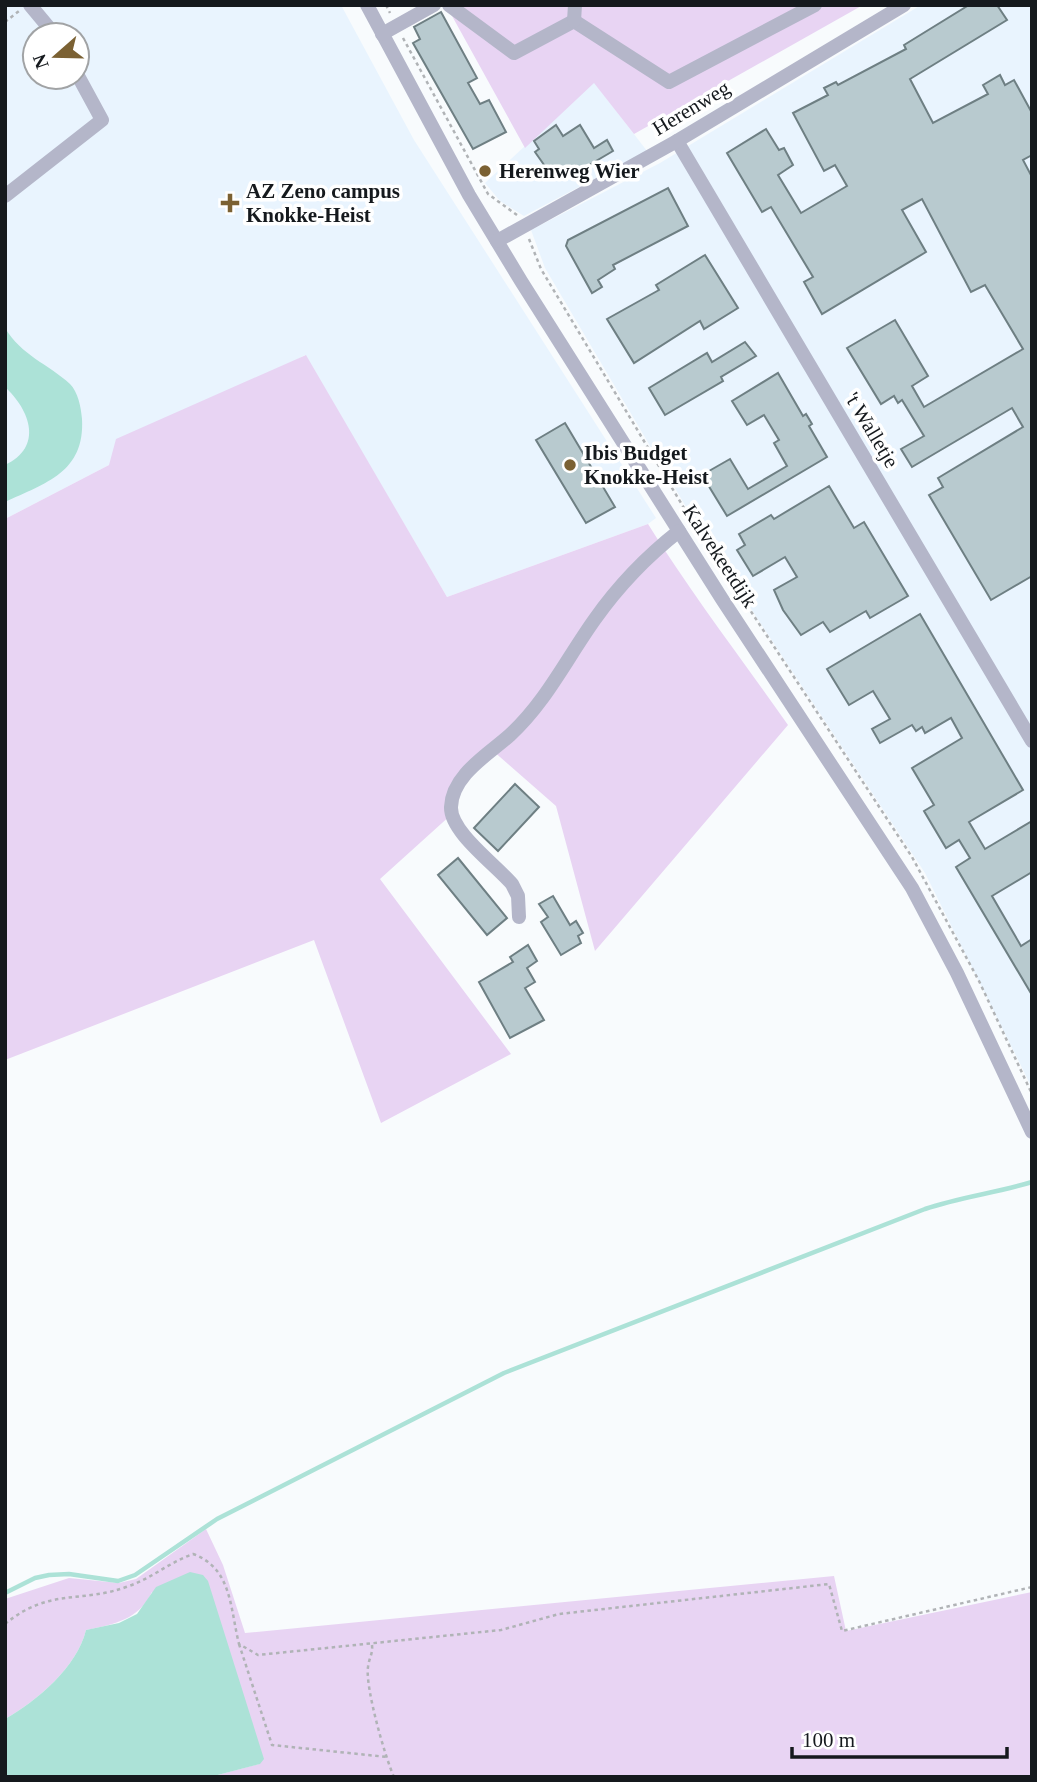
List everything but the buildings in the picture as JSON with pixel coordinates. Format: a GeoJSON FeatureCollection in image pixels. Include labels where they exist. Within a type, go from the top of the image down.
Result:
{"type":"FeatureCollection","features":[{"type":"Feature","properties":{"kind":"street"},"geometry":{"type":"LineString","coordinates":[[28,5],[42,21]]}},
{"type":"Feature","properties":{"kind":"street","name":"Kalvekeetdijk"},"geometry":{"type":"LineString","coordinates":[[367,5],[497,241],[679,531],[912,888],[957,973],[1032,1132]]}},
{"type":"Feature","properties":{"kind":"street"},"geometry":{"type":"LineString","coordinates":[[382,34],[434,5]]}},
{"type":"Feature","properties":{"kind":"street"},"geometry":{"type":"LineString","coordinates":[[449,5],[514,53],[575,21]]}},
{"type":"Feature","properties":{"kind":"street"},"geometry":{"type":"LineString","coordinates":[[575,5],[575,21]]}},
{"type":"Feature","properties":{"kind":"street","name":"Herenweg"},"geometry":{"type":"LineString","coordinates":[[497,241],[677,141],[904,5]]}},
{"type":"Feature","properties":{"kind":"street"},"geometry":{"type":"LineString","coordinates":[[575,21],[669,82],[810,7]]}},
{"type":"Feature","properties":{"kind":"street"},"geometry":{"type":"LineString","coordinates":[[5,196],[102,120],[86,91]]}},
{"type":"Feature","properties":{"kind":"street","name":"'t Walletje"},"geometry":{"type":"LineString","coordinates":[[677,141],[1032,741]]}},
{"type":"Feature","properties":{"kind":"street"},"geometry":{"type":"LineString","coordinates":[[519,917],[518,896],[512,884],[455,824],[451,805],[454,794],[471,768],[526,719],[622,584],[643,560],[679,531]]}},
{"type":"Feature","properties":{"kind":"path"},"geometry":{"type":"LineString","coordinates":[[5,22],[28,5]]}},
{"type":"Feature","properties":{"kind":"path"},"geometry":{"type":"LineString","coordinates":[[386,5],[488,194],[520,217],[541,269],[693,523],[912,857],[979,981],[1032,1094]]}},
{"type":"Feature","properties":{"kind":"path"},"geometry":{"type":"LineString","coordinates":[[5,1624],[47,1599],[100,1595],[131,1586],[193,1554],[216,1566],[225,1580],[239,1644],[272,1745],[387,1757]]}},
{"type":"Feature","properties":{"kind":"path"},"geometry":{"type":"LineString","coordinates":[[239,1644],[258,1655],[372,1645],[500,1630],[559,1614],[829,1584],[842,1631],[1032,1587]]}},
{"type":"Feature","properties":{"kind":"path"},"geometry":{"type":"LineString","coordinates":[[372,1645],[373,1653],[368,1667],[369,1688],[394,1777]]}},
{"type":"Feature","properties":{"kind":"shaded area","name":"AZ Zeno campus Knokke-Heist"},"geometry":{"type":"Polygon","coordinates":[[[5,5],[341,5],[414,140],[656,518],[648,524],[447,597],[305,355],[109,465],[5,519],[5,5]]]}},
{"type":"Feature","properties":{"kind":"shaded area"},"geometry":{"type":"Polygon","coordinates":[[[446,5],[863,5],[634,134],[594,83],[525,148],[446,5]]]}},
{"type":"Feature","properties":{"kind":"shaded area"},"geometry":{"type":"Polygon","coordinates":[[[921,5],[1032,5],[1032,1088],[925,873],[705,539],[545,268],[531,230],[660,163],[921,5]]]}},
{"type":"Feature","properties":{"kind":"shaded area"},"geometry":{"type":"Polygon","coordinates":[[[594,82],[647,151],[524,216],[500,201],[485,183],[594,82]]]}},
{"type":"Feature","properties":{"kind":"shaded area"},"geometry":{"type":"Polygon","coordinates":[[[5,328],[27,352],[70,384],[79,400],[82,419],[77,452],[70,464],[48,481],[5,502],[5,465],[25,448],[29,428],[21,406],[5,387],[5,328]]]}},
{"type":"Feature","properties":{"kind":"shaded area"},"geometry":{"type":"Polygon","coordinates":[[[306,355],[447,597],[648,524],[788,725],[595,951],[556,806],[492,750],[471,768],[452,814],[380,879],[511,1054],[381,1123],[314,940],[5,1060],[5,519],[109,465],[116,439],[306,355]]]}},
{"type":"Feature","properties":{"kind":"shaded area"},"geometry":{"type":"Polygon","coordinates":[[[206,1529],[223,1565],[245,1633],[834,1576],[846,1631],[1032,1592],[1032,1777],[210,1777],[259,1764],[152,1592],[133,1615],[116,1623],[86,1630],[65,1670],[30,1703],[5,1719],[5,1599],[69,1578],[119,1583],[136,1579],[206,1529]]]}},
{"type":"Feature","properties":{"kind":"shaded area"},"geometry":{"type":"Polygon","coordinates":[[[190,1572],[203,1575],[208,1581],[264,1759],[260,1764],[210,1777],[5,1777],[5,1719],[30,1703],[65,1670],[86,1630],[119,1623],[137,1614],[156,1587],[190,1572]]]}},
{"type":"Feature","properties":{"kind":"waterway"},"geometry":{"type":"LineString","coordinates":[[5,1593],[35,1578],[49,1575],[69,1574],[118,1581],[135,1575],[217,1519],[504,1373],[925,1209],[1032,1182]]}},
{"type":"Feature","properties":{"kind":"place","name":"Herenweg Wier"},"geometry":{"type":"Point","coordinates":[485,171]}},
{"type":"Feature","properties":{"kind":"place","name":"AZ Zeno campus Knokke-Heist"},"geometry":{"type":"Point","coordinates":[230,203]}},
{"type":"Feature","properties":{"kind":"place","name":"Ibis Budget Knokke-Heist"},"geometry":{"type":"Point","coordinates":[570,465]}}]}
